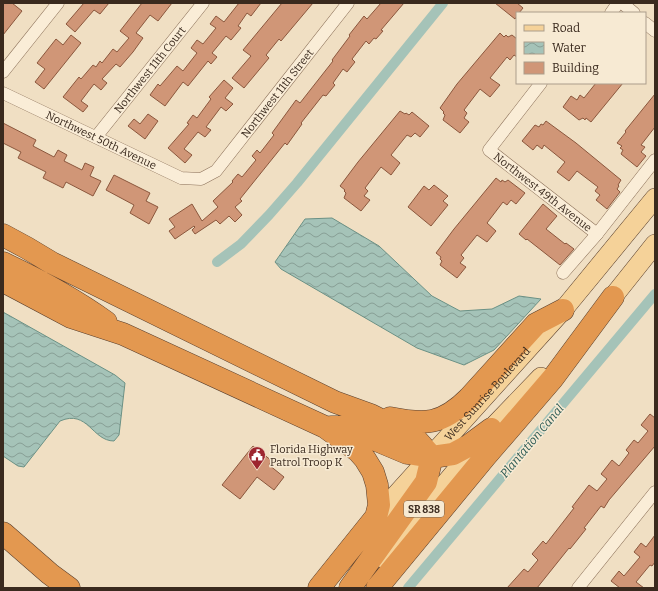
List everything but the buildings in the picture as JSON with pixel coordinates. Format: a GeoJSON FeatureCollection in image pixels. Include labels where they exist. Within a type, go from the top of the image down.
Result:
{"type":"FeatureCollection","features":[{"type":"Feature","properties":{"kind":"highway"},"geometry":{"type":"LineString","coordinates":[[3,235],[52,263],[335,402],[371,415],[413,436],[432,457]]}},
{"type":"Feature","properties":{"kind":"highway"},"geometry":{"type":"LineString","coordinates":[[3,246],[52,263]]}},
{"type":"Feature","properties":{"kind":"highway"},"geometry":{"type":"LineString","coordinates":[[3,263],[80,303],[123,334]]}},
{"type":"Feature","properties":{"kind":"highway"},"geometry":{"type":"LineString","coordinates":[[3,281],[71,317],[123,334],[325,427],[358,451],[373,472],[379,505],[376,517]]}},
{"type":"Feature","properties":{"kind":"highway"},"geometry":{"type":"LineString","coordinates":[[377,588],[485,457],[553,378],[613,297]]}},
{"type":"Feature","properties":{"kind":"highway"},"geometry":{"type":"LineString","coordinates":[[371,415],[414,423],[431,422],[447,416],[458,409],[469,398],[536,324],[563,310]]}},
{"type":"Feature","properties":{"kind":"highway"},"geometry":{"type":"LineString","coordinates":[[325,427],[345,427],[407,453],[432,457],[453,454],[468,446],[491,430]]}},
{"type":"Feature","properties":{"kind":"highway"},"geometry":{"type":"LineString","coordinates":[[350,588],[426,482],[432,457]]}},
{"type":"Feature","properties":{"kind":"highway","name":"West Sunrise Boulevard"},"geometry":{"type":"LineString","coordinates":[[319,588],[376,517]]}},
{"type":"Feature","properties":{"kind":"highway"},"geometry":{"type":"LineString","coordinates":[[3,533],[50,574],[69,588]]}},
{"type":"Feature","properties":{"kind":"highway"},"geometry":{"type":"LineString","coordinates":[[3,554],[48,588]]}},
{"type":"Feature","properties":{"kind":"main road","name":"West Sunrise Boulevard"},"geometry":{"type":"LineString","coordinates":[[376,517],[432,457],[563,310],[655,198]]}},
{"type":"Feature","properties":{"kind":"main road","name":"SR 838"},"geometry":{"type":"LineString","coordinates":[[357,588],[491,430],[569,347],[613,297],[655,244]]}},
{"type":"Feature","properties":{"kind":"street"},"geometry":{"type":"LineString","coordinates":[[3,72],[58,3]]}},
{"type":"Feature","properties":{"kind":"street","name":"Northwest 11th Court"},"geometry":{"type":"LineString","coordinates":[[96,137],[203,3]]}},
{"type":"Feature","properties":{"kind":"street","name":"Northwest 11th Street"},"geometry":{"type":"LineString","coordinates":[[201,180],[216,171],[348,3]]}},
{"type":"Feature","properties":{"kind":"street"},"geometry":{"type":"LineString","coordinates":[[612,12],[618,3]]}},
{"type":"Feature","properties":{"kind":"street"},"geometry":{"type":"LineString","coordinates":[[622,3],[633,12]]}},
{"type":"Feature","properties":{"kind":"street"},"geometry":{"type":"LineString","coordinates":[[646,24],[655,31]]}},
{"type":"Feature","properties":{"kind":"street","name":"Northwest 49th Avenue"},"geometry":{"type":"LineString","coordinates":[[540,84],[489,150],[597,234]]}},
{"type":"Feature","properties":{"kind":"street","name":"Northwest 50th Avenue"},"geometry":{"type":"LineString","coordinates":[[3,93],[181,178],[201,180]]}},
{"type":"Feature","properties":{"kind":"street","name":"Northwest 49th Avenue"},"geometry":{"type":"LineString","coordinates":[[563,273],[597,234],[655,160]]}},
{"type":"Feature","properties":{"kind":"street"},"geometry":{"type":"LineString","coordinates":[[578,588],[655,492]]}},
{"type":"Feature","properties":{"kind":"water"},"geometry":{"type":"Polygon","coordinates":[[[332,218],[379,246],[432,296],[460,311],[492,309],[519,296],[541,299],[494,350],[464,365],[417,348],[281,269],[275,262],[305,219],[332,218]]]}},
{"type":"Feature","properties":{"kind":"water"},"geometry":{"type":"Polygon","coordinates":[[[3,312],[115,375],[125,383],[119,435],[114,441],[107,440],[100,436],[84,422],[69,418],[60,421],[24,467],[18,466],[3,456],[3,312]]]}},
{"type":"Feature","properties":{"kind":"waterway"},"geometry":{"type":"LineString","coordinates":[[217,262],[241,244],[297,183],[443,3]]}},
{"type":"Feature","properties":{"kind":"waterway","name":"Plantation Canal"},"geometry":{"type":"LineString","coordinates":[[408,588],[655,294]]}},
{"type":"Feature","properties":{"kind":"place","name":"Florida Highway Patrol Troop K"},"geometry":{"type":"Point","coordinates":[257,470]}}]}
